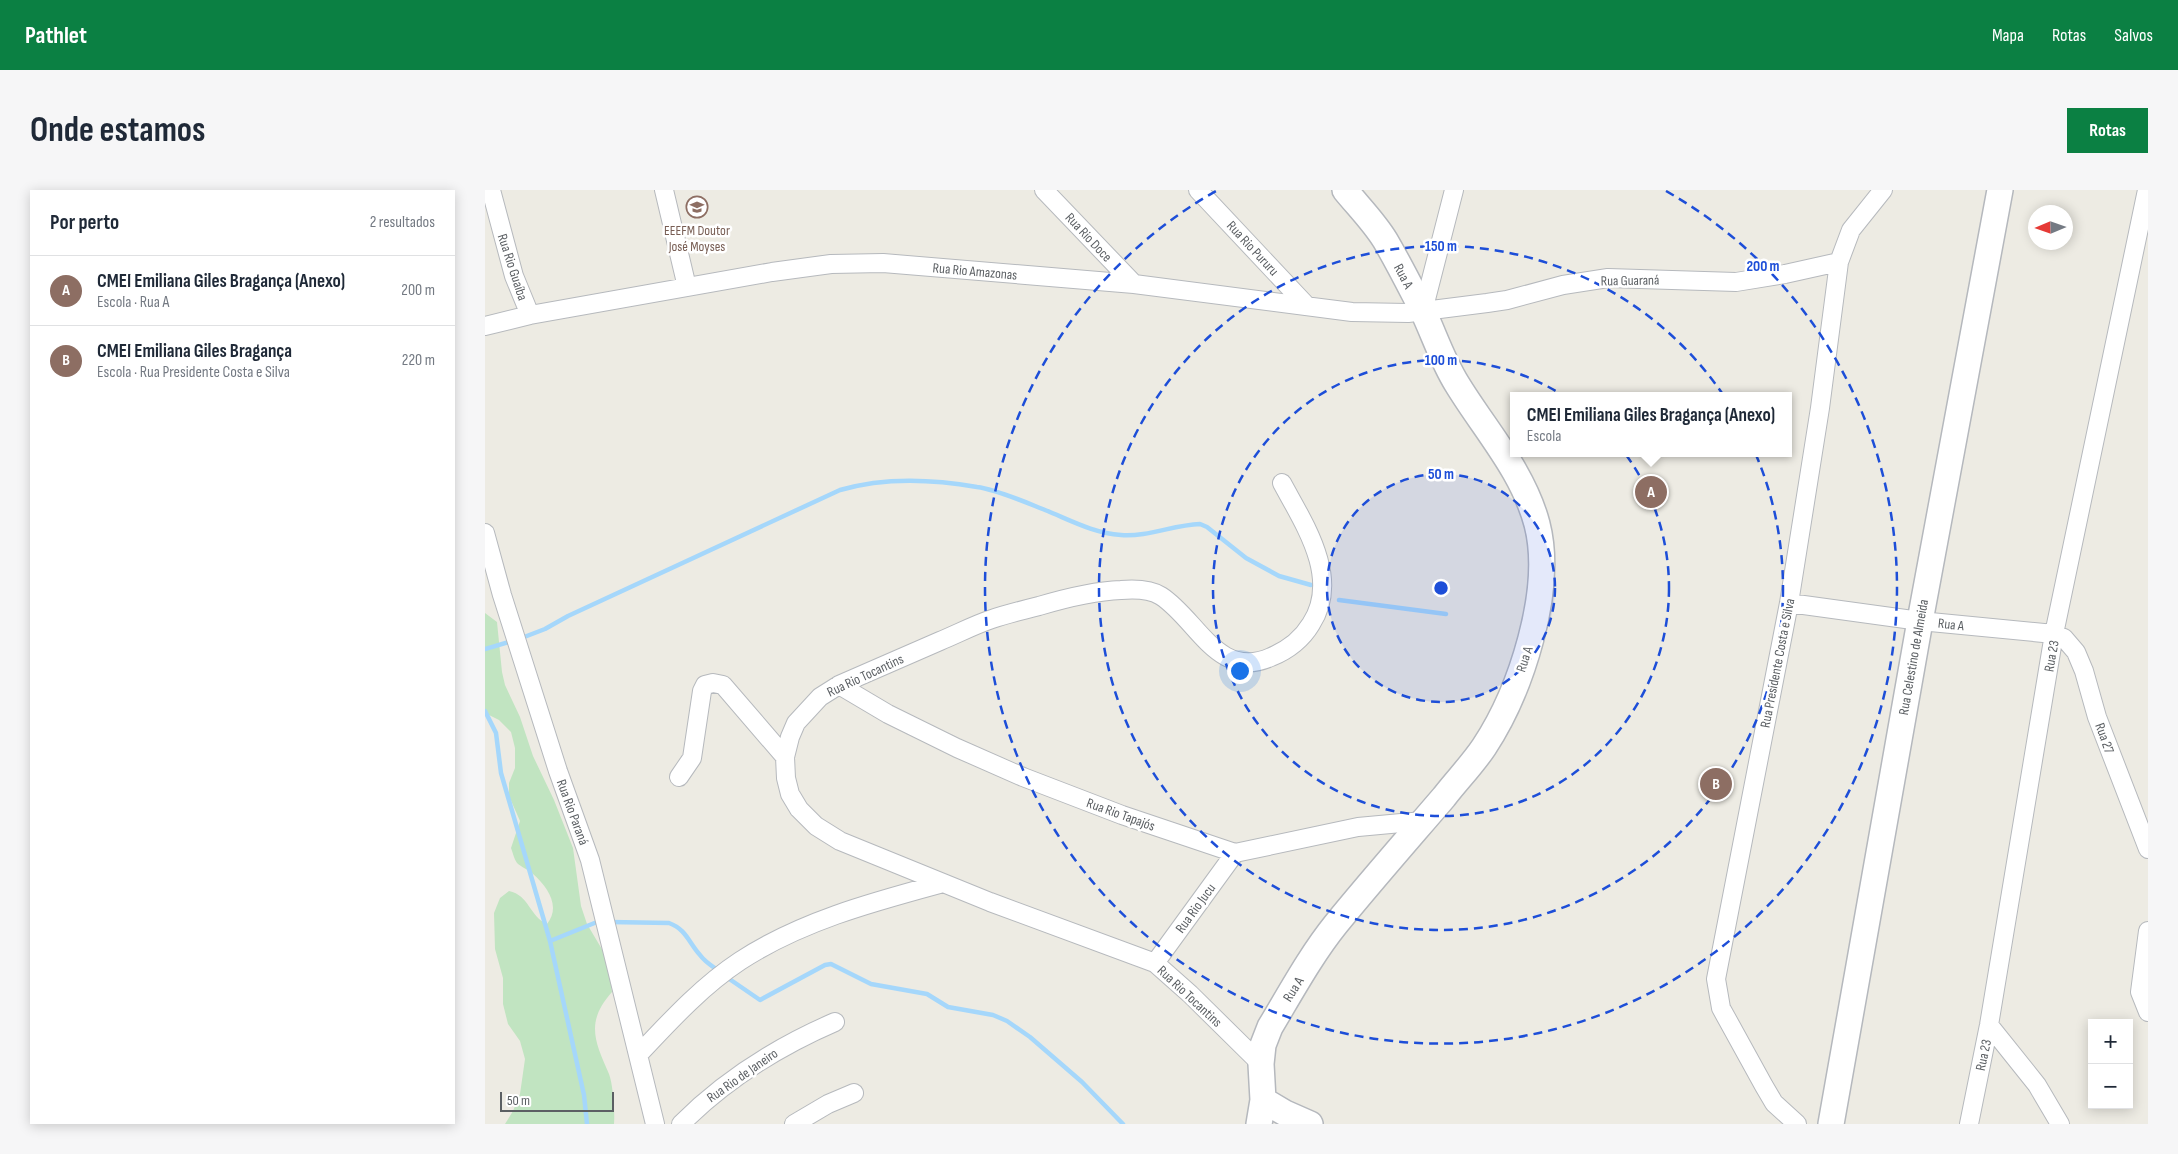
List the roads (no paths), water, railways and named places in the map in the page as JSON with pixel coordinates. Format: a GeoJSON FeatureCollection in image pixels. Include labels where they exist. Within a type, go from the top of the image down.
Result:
{"type":"FeatureCollection","features":[{"type":"Feature","properties":{"kind":"street","name":"Rua Rio Guaíba"},"geometry":{"type":"LineString","coordinates":[[491,190],[514,276],[530,315]]}},
{"type":"Feature","properties":{"kind":"street"},"geometry":{"type":"LineString","coordinates":[[664,190],[687,287]]}},
{"type":"Feature","properties":{"kind":"street","name":"Rua Rio Doce"},"geometry":{"type":"LineString","coordinates":[[1044,190],[1133,284]]}},
{"type":"Feature","properties":{"kind":"street","name":"Rua Rio Pururu"},"geometry":{"type":"LineString","coordinates":[[1199,190],[1307,306]]}},
{"type":"Feature","properties":{"kind":"street","name":"Rua A"},"geometry":{"type":"LineString","coordinates":[[1261,1112],[1263,1045],[1270,1027],[1335,926],[1484,747],[1520,672],[1539,604],[1542,562],[1537,524],[1520,481],[1456,382],[1432,335],[1423,311],[1384,238],[1345,190]]}},
{"type":"Feature","properties":{"kind":"street"},"geometry":{"type":"LineString","coordinates":[[1423,311],[1454,190]]}},
{"type":"Feature","properties":{"kind":"street","name":"Rua Celestino de Almeida"},"geometry":{"type":"LineString","coordinates":[[1831,1124],[1920,621],[2000,190]]}},
{"type":"Feature","properties":{"kind":"street","name":"Rua 23"},"geometry":{"type":"LineString","coordinates":[[1969,1124],[1989,1025],[2054,634],[2147,190]]}},
{"type":"Feature","properties":{"kind":"street","name":"Rua Presidente Costa e Silva"},"geometry":{"type":"LineString","coordinates":[[1797,1124],[1774,1103],[1763,1086],[1721,1008],[1716,979],[1789,603],[1820,408],[1839,262],[1851,230],[1877,192]]}},
{"type":"Feature","properties":{"kind":"street","name":"Rua Guaraná"},"geometry":{"type":"LineString","coordinates":[[1423,311],[1507,300],[1563,285],[1608,278],[1737,282],[1839,262]]}},
{"type":"Feature","properties":{"kind":"street","name":"Rua Rio Amazonas"},"geometry":{"type":"LineString","coordinates":[[485,326],[530,315],[772,272],[831,264],[874,264],[1133,284],[1384,314],[1423,311]]}},
{"type":"Feature","properties":{"kind":"street","name":"Rua Rio Tocantins"},"geometry":{"type":"LineString","coordinates":[[1261,1064],[1190,994],[1155,963],[943,883],[840,840],[816,826],[799,809],[790,794],[786,778],[785,757],[796,723],[820,697],[839,685],[990,620],[1077,595],[1120,590],[1142,590],[1161,595],[1179,611],[1213,648],[1227,657],[1241,662],[1254,661],[1267,659],[1282,652],[1305,634],[1314,620],[1322,588],[1321,572],[1313,542],[1282,483]]}},
{"type":"Feature","properties":{"kind":"street","name":"Rua Rio Paraná"},"geometry":{"type":"LineString","coordinates":[[485,533],[502,595],[558,771],[590,860],[655,1124]]}},
{"type":"Feature","properties":{"kind":"street"},"geometry":{"type":"LineString","coordinates":[[485,580],[502,595]]}},
{"type":"Feature","properties":{"kind":"street","name":"Rua A"},"geometry":{"type":"LineString","coordinates":[[1789,603],[1920,621],[2054,634]]}},
{"type":"Feature","properties":{"kind":"street","name":"Rua 27"},"geometry":{"type":"LineString","coordinates":[[2054,634],[2064,638],[2079,658],[2097,717],[2148,849]]}},
{"type":"Feature","properties":{"kind":"street"},"geometry":{"type":"LineString","coordinates":[[679,777],[692,758],[696,743],[702,691],[705,685],[713,683],[723,685],[785,757]]}},
{"type":"Feature","properties":{"kind":"street","name":"Rua Rio Tapajós"},"geometry":{"type":"LineString","coordinates":[[839,685],[888,714],[957,748],[1023,777],[1122,815],[1235,853]]}},
{"type":"Feature","properties":{"kind":"street"},"geometry":{"type":"LineString","coordinates":[[1235,853],[1358,826],[1423,821]]}},
{"type":"Feature","properties":{"kind":"street","name":"Rua Rio Jucu"},"geometry":{"type":"LineString","coordinates":[[1155,963],[1235,853]]}},
{"type":"Feature","properties":{"kind":"street"},"geometry":{"type":"LineString","coordinates":[[639,1054],[701,991],[740,961],[808,925],[878,900],[943,883]]}},
{"type":"Feature","properties":{"kind":"street"},"geometry":{"type":"LineString","coordinates":[[2148,931],[2140,992],[2148,1012]]}},
{"type":"Feature","properties":{"kind":"street","name":"Rua Rio de Janeiro"},"geometry":{"type":"LineString","coordinates":[[682,1124],[711,1097],[753,1064],[807,1034],[835,1022]]}},
{"type":"Feature","properties":{"kind":"street"},"geometry":{"type":"LineString","coordinates":[[1989,1025],[2037,1085],[2060,1124]]}},
{"type":"Feature","properties":{"kind":"street"},"geometry":{"type":"LineString","coordinates":[[794,1124],[828,1104],[854,1093]]}},
{"type":"Feature","properties":{"kind":"street"},"geometry":{"type":"LineString","coordinates":[[1261,1112],[1285,1113],[1309,1124]]}},
{"type":"Feature","properties":{"kind":"waterway"},"geometry":{"type":"LineString","coordinates":[[519,639],[545,629],[568,616],[840,490],[891,481],[943,482],[1002,493],[1082,526],[1111,534],[1141,534],[1200,524],[1207,527],[1246,558],[1279,576],[1311,585]]}},
{"type":"Feature","properties":{"kind":"waterway"},"geometry":{"type":"LineString","coordinates":[[1339,600],[1446,614]]}},
{"type":"Feature","properties":{"kind":"waterway"},"geometry":{"type":"LineString","coordinates":[[485,649],[512,641]]}},
{"type":"Feature","properties":{"kind":"waterway"},"geometry":{"type":"LineString","coordinates":[[485,711],[496,733],[501,773],[550,941],[584,1095],[587,1124]]}},
{"type":"Feature","properties":{"kind":"waterway"},"geometry":{"type":"LineString","coordinates":[[550,941],[597,922],[602,922]]}},
{"type":"Feature","properties":{"kind":"waterway"},"geometry":{"type":"LineString","coordinates":[[610,922],[669,923],[679,929],[702,957],[719,971]]}},
{"type":"Feature","properties":{"kind":"waterway"},"geometry":{"type":"LineString","coordinates":[[725,976],[760,1000],[825,965],[831,964],[871,984],[927,994],[948,1007],[993,1015],[1007,1021],[1030,1037],[1082,1082],[1123,1124]]}},
{"type":"Feature","properties":{"kind":"place","name":"EEEFM Doutor José Moyses"},"geometry":{"type":"Point","coordinates":[697,207]}},
{"type":"Feature","properties":{"kind":"place","name":"CMEI Emiliana Giles Bragança (Anexo)"},"geometry":{"type":"Point","coordinates":[1651,492]}},
{"type":"Feature","properties":{"kind":"place","name":"CMEI Emiliana Giles Bragança"},"geometry":{"type":"Point","coordinates":[1716,784]}}]}
